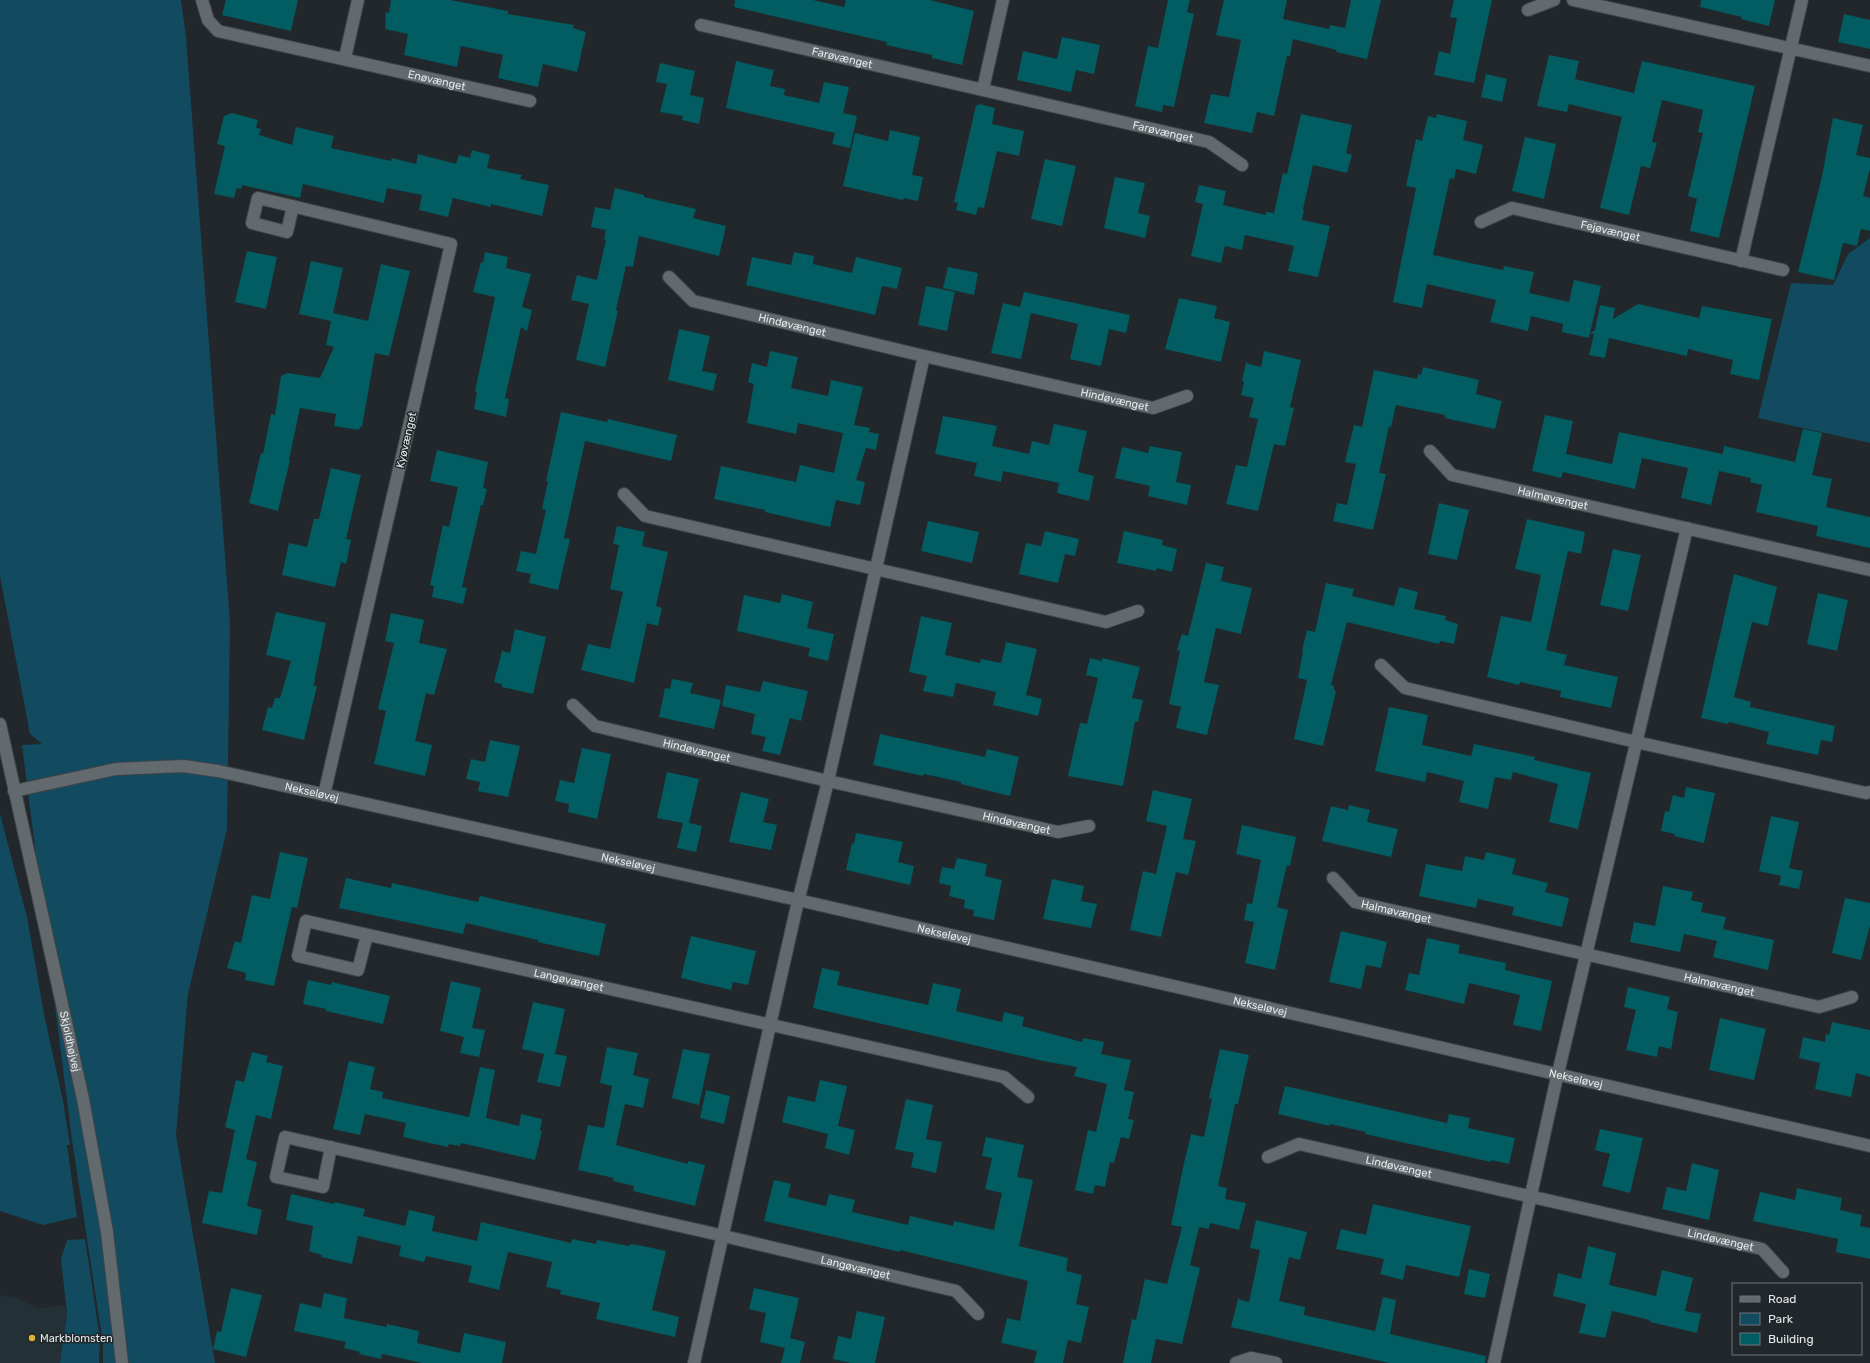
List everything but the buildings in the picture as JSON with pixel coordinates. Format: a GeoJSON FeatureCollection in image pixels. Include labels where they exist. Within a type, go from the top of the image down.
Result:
{"type":"FeatureCollection","features":[{"type":"Feature","properties":{"kind":"street","name":"Enøvænget"},"geometry":{"type":"LineString","coordinates":[[202,0],[208,20],[218,31],[345,58],[530,101]]}},
{"type":"Feature","properties":{"kind":"street"},"geometry":{"type":"LineString","coordinates":[[345,58],[358,0]]}},
{"type":"Feature","properties":{"kind":"street"},"geometry":{"type":"LineString","coordinates":[[983,89],[1003,0]]}},
{"type":"Feature","properties":{"kind":"street"},"geometry":{"type":"LineString","coordinates":[[1528,10],[1554,0]]}},
{"type":"Feature","properties":{"kind":"street"},"geometry":{"type":"LineString","coordinates":[[1573,0],[1870,66]]}},
{"type":"Feature","properties":{"kind":"street"},"geometry":{"type":"LineString","coordinates":[[1742,261],[1802,0]]}},
{"type":"Feature","properties":{"kind":"street","name":"Farøvænget"},"geometry":{"type":"LineString","coordinates":[[701,25],[1209,142],[1242,164]]}},
{"type":"Feature","properties":{"kind":"street","name":"Kyøvænget"},"geometry":{"type":"LineString","coordinates":[[293,206],[451,244],[324,795]]}},
{"type":"Feature","properties":{"kind":"street","name":"Fejøvænget"},"geometry":{"type":"LineString","coordinates":[[1481,222],[1512,208],[1783,270]]}},
{"type":"Feature","properties":{"kind":"street","name":"Hindøvænget"},"geometry":{"type":"LineString","coordinates":[[670,277],[693,301],[924,356],[1153,408],[1187,396]]}},
{"type":"Feature","properties":{"kind":"street"},"geometry":{"type":"LineString","coordinates":[[694,1363],[724,1236],[798,900],[828,781],[924,356]]}},
{"type":"Feature","properties":{"kind":"street","name":"Halmøvænget"},"geometry":{"type":"LineString","coordinates":[[1430,451],[1452,475],[1870,570]]}},
{"type":"Feature","properties":{"kind":"street"},"geometry":{"type":"LineString","coordinates":[[624,494],[645,516],[876,570],[1106,622],[1138,611]]}},
{"type":"Feature","properties":{"kind":"street"},"geometry":{"type":"LineString","coordinates":[[1494,1363],[1558,1075],[1687,528]]}},
{"type":"Feature","properties":{"kind":"street"},"geometry":{"type":"LineString","coordinates":[[1381,665],[1404,688],[1636,742],[1866,793],[1870,792]]}},
{"type":"Feature","properties":{"kind":"street","name":"Hindøvænget"},"geometry":{"type":"LineString","coordinates":[[573,705],[595,726],[828,781],[1058,832],[1089,826]]}},
{"type":"Feature","properties":{"kind":"street","name":"Skjoldhøjvej"},"geometry":{"type":"LineString","coordinates":[[0,724],[83,1099],[107,1232],[122,1363]]}},
{"type":"Feature","properties":{"kind":"street","name":"Nekseløvej"},"geometry":{"type":"LineString","coordinates":[[14,790],[116,770],[183,766],[224,772],[798,900],[1870,1146]]}},
{"type":"Feature","properties":{"kind":"street","name":"Halmøvænget"},"geometry":{"type":"LineString","coordinates":[[1333,878],[1355,902],[1586,955],[1819,1007],[1852,997]]}},
{"type":"Feature","properties":{"kind":"street","name":"Langøvænget"},"geometry":{"type":"LineString","coordinates":[[367,935],[358,970],[298,956],[306,921],[1004,1077],[1028,1097]]}},
{"type":"Feature","properties":{"kind":"street","name":"Langøvænget"},"geometry":{"type":"LineString","coordinates":[[331,1147],[323,1187],[276,1177],[285,1137],[331,1147],[724,1236],[956,1291],[978,1314]]}},
{"type":"Feature","properties":{"kind":"street","name":"Lindøvænget"},"geometry":{"type":"LineString","coordinates":[[1268,1157],[1299,1144],[1762,1249],[1783,1272]]}},
{"type":"Feature","properties":{"kind":"street"},"geometry":{"type":"LineString","coordinates":[[1236,1363],[1251,1358],[1276,1363]]}},
{"type":"Feature","properties":{"kind":"shaded area","name":"Markblomsten"},"geometry":{"type":"Polygon","coordinates":[[[0,1295],[15,1297],[38,1308],[65,1305],[67,1314],[60,1363],[0,1363],[0,1295]]]}},
{"type":"Feature","properties":{"kind":"green space"},"geometry":{"type":"Polygon","coordinates":[[[0,0],[181,0],[186,37],[230,623],[227,829],[188,994],[176,1135],[215,1363],[103,1363],[103,1344],[72,1140],[22,745],[42,744],[30,734],[0,576],[0,0]]]}},
{"type":"Feature","properties":{"kind":"green space"},"geometry":{"type":"Polygon","coordinates":[[[1870,238],[1870,443],[1758,418],[1791,283],[1833,285],[1848,254],[1870,238]]]}},
{"type":"Feature","properties":{"kind":"green space"},"geometry":{"type":"Polygon","coordinates":[[[0,814],[27,917],[44,1014],[63,1101],[70,1145],[67,1145],[77,1217],[43,1225],[0,1211],[0,814]]]}},
{"type":"Feature","properties":{"kind":"green space"},"geometry":{"type":"Polygon","coordinates":[[[85,1239],[100,1339],[99,1363],[60,1363],[67,1314],[61,1259],[67,1240],[85,1239]]]}},
{"type":"Feature","properties":{"kind":"place","name":"Markblomsten"},"geometry":{"type":"Point","coordinates":[32,1338]}}]}
